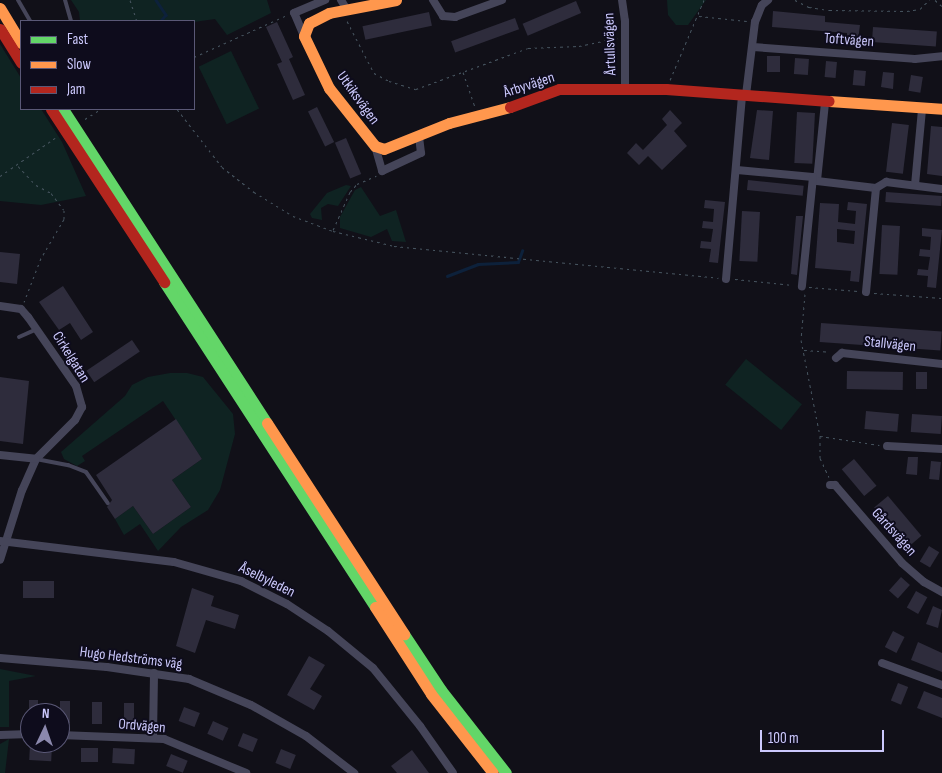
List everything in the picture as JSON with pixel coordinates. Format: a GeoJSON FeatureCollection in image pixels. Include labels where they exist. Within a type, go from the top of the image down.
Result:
{"type":"FeatureCollection","features":[{"type":"Feature","properties":{"kind":"main road"},"geometry":{"type":"LineString","coordinates":[[304,36],[309,23],[344,7],[396,0]]}},
{"type":"Feature","properties":{"kind":"main road"},"geometry":{"type":"LineString","coordinates":[[0,8],[20,41]]}},
{"type":"Feature","properties":{"kind":"main road"},"geometry":{"type":"LineString","coordinates":[[0,29],[20,61]]}},
{"type":"Feature","properties":{"kind":"main road","name":"Utkiksvägen"},"geometry":{"type":"LineString","coordinates":[[304,36],[329,88],[375,146],[391,148]]}},
{"type":"Feature","properties":{"kind":"main road","name":"Årbyvägen"},"geometry":{"type":"LineString","coordinates":[[391,148],[449,123],[479,116],[560,89],[666,89],[825,103],[942,110]]}},
{"type":"Feature","properties":{"kind":"main road"},"geometry":{"type":"LineString","coordinates":[[52,110],[426,687],[493,773]]}},
{"type":"Feature","properties":{"kind":"main road"},"geometry":{"type":"LineString","coordinates":[[65,110],[441,690],[506,773]]}},
{"type":"Feature","properties":{"kind":"street"},"geometry":{"type":"LineString","coordinates":[[304,36],[294,13],[325,0]]}},
{"type":"Feature","properties":{"kind":"street"},"geometry":{"type":"LineString","coordinates":[[432,0],[443,16],[455,17],[502,0]]}},
{"type":"Feature","properties":{"kind":"street","name":"Årtullsvägen"},"geometry":{"type":"LineString","coordinates":[[622,0],[625,36],[625,88]]}},
{"type":"Feature","properties":{"kind":"street"},"geometry":{"type":"LineString","coordinates":[[726,278],[744,95],[753,47],[755,22],[762,5],[768,0]]}},
{"type":"Feature","properties":{"kind":"street","name":"Toftvägen"},"geometry":{"type":"LineString","coordinates":[[753,47],[915,59],[942,56]]}},
{"type":"Feature","properties":{"kind":"street"},"geometry":{"type":"LineString","coordinates":[[802,286],[825,103]]}},
{"type":"Feature","properties":{"kind":"street"},"geometry":{"type":"LineString","coordinates":[[915,185],[922,110]]}},
{"type":"Feature","properties":{"kind":"street"},"geometry":{"type":"LineString","coordinates":[[375,146],[382,171],[421,153],[419,136]]}},
{"type":"Feature","properties":{"kind":"street"},"geometry":{"type":"LineString","coordinates":[[737,170],[876,188],[886,182],[942,188]]}},
{"type":"Feature","properties":{"kind":"street"},"geometry":{"type":"LineString","coordinates":[[866,292],[876,188]]}},
{"type":"Feature","properties":{"kind":"street"},"geometry":{"type":"LineString","coordinates":[[0,306],[21,309]]}},
{"type":"Feature","properties":{"kind":"street","name":"Cirkelgatan"},"geometry":{"type":"LineString","coordinates":[[0,560],[2,541],[36,459],[75,420],[82,407],[76,386],[21,309]]}},
{"type":"Feature","properties":{"kind":"street","name":"Stallvägen"},"geometry":{"type":"LineString","coordinates":[[839,355],[942,364]]}},
{"type":"Feature","properties":{"kind":"street"},"geometry":{"type":"LineString","coordinates":[[887,446],[942,449]]}},
{"type":"Feature","properties":{"kind":"street"},"geometry":{"type":"LineString","coordinates":[[0,455],[36,459]]}},
{"type":"Feature","properties":{"kind":"street","name":"Gårdsvägen"},"geometry":{"type":"LineString","coordinates":[[833,485],[902,563],[924,582],[942,592]]}},
{"type":"Feature","properties":{"kind":"street","name":"Åselbyleden"},"geometry":{"type":"LineString","coordinates":[[2,541],[174,562],[241,581],[287,604],[328,630],[372,668],[420,726],[453,773]]}},
{"type":"Feature","properties":{"kind":"street","name":"Hugo Hedströms väg"},"geometry":{"type":"LineString","coordinates":[[0,658],[154,673],[189,679],[251,705],[306,736],[354,773]]}},
{"type":"Feature","properties":{"kind":"street"},"geometry":{"type":"LineString","coordinates":[[882,663],[942,685]]}},
{"type":"Feature","properties":{"kind":"street"},"geometry":{"type":"LineString","coordinates":[[153,738],[154,673]]}},
{"type":"Feature","properties":{"kind":"street"},"geometry":{"type":"LineString","coordinates":[[0,735],[20,734]]}},
{"type":"Feature","properties":{"kind":"street","name":"Ordvägen"},"geometry":{"type":"LineString","coordinates":[[70,735],[164,739],[246,773]]}},
{"type":"Feature","properties":{"kind":"lane"},"geometry":{"type":"LineString","coordinates":[[18,0],[29,20]]}},
{"type":"Feature","properties":{"kind":"lane"},"geometry":{"type":"LineString","coordinates":[[65,0],[71,20]]}},
{"type":"Feature","properties":{"kind":"lane"},"geometry":{"type":"LineString","coordinates":[[18,337],[37,329]]}},
{"type":"Feature","properties":{"kind":"lane"},"geometry":{"type":"LineString","coordinates":[[36,459],[68,465],[86,472],[108,503]]}},
{"type":"Feature","properties":{"kind":"path"},"geometry":{"type":"LineString","coordinates":[[130,0],[137,20]]}},
{"type":"Feature","properties":{"kind":"path"},"geometry":{"type":"LineString","coordinates":[[666,89],[704,0]]}},
{"type":"Feature","properties":{"kind":"path"},"geometry":{"type":"LineString","coordinates":[[795,0],[809,7],[829,10],[907,11],[920,9],[929,0]]}},
{"type":"Feature","properties":{"kind":"path"},"geometry":{"type":"LineString","coordinates":[[934,0],[942,6]]}},
{"type":"Feature","properties":{"kind":"path"},"geometry":{"type":"LineString","coordinates":[[344,7],[366,61],[374,73],[389,81],[416,89],[528,48],[579,46],[625,36]]}},
{"type":"Feature","properties":{"kind":"path"},"geometry":{"type":"LineString","coordinates":[[195,57],[294,13]]}},
{"type":"Feature","properties":{"kind":"path"},"geometry":{"type":"LineString","coordinates":[[698,16],[755,22]]}},
{"type":"Feature","properties":{"kind":"path"},"geometry":{"type":"LineString","coordinates":[[463,71],[479,116]]}},
{"type":"Feature","properties":{"kind":"path"},"geometry":{"type":"LineString","coordinates":[[82,121],[99,110]]}},
{"type":"Feature","properties":{"kind":"path"},"geometry":{"type":"LineString","coordinates":[[178,110],[222,167],[254,192],[293,216],[333,231],[394,246],[802,286]]}},
{"type":"Feature","properties":{"kind":"path"},"geometry":{"type":"LineString","coordinates":[[0,176],[18,166],[58,137]]}},
{"type":"Feature","properties":{"kind":"path"},"geometry":{"type":"LineString","coordinates":[[18,166],[36,184],[51,193],[64,210],[64,219],[41,258],[21,309]]}},
{"type":"Feature","properties":{"kind":"path"},"geometry":{"type":"LineString","coordinates":[[333,231],[350,192],[357,184],[382,171]]}},
{"type":"Feature","properties":{"kind":"path"},"geometry":{"type":"LineString","coordinates":[[833,485],[820,458],[820,436],[803,350],[805,287],[942,298]]}},
{"type":"Feature","properties":{"kind":"path"},"geometry":{"type":"LineString","coordinates":[[803,350],[839,355]]}},
{"type":"Feature","properties":{"kind":"path"},"geometry":{"type":"LineString","coordinates":[[820,436],[887,446]]}},
{"type":"Feature","properties":{"kind":"green space"},"geometry":{"type":"Polygon","coordinates":[[[71,0],[267,0],[271,13],[227,35],[215,19],[195,22],[195,20],[80,20],[79,12],[71,0]]]}},
{"type":"Feature","properties":{"kind":"green space"},"geometry":{"type":"Polygon","coordinates":[[[667,0],[706,0],[688,25],[676,25],[668,15],[667,0]]]}},
{"type":"Feature","properties":{"kind":"green space"},"geometry":{"type":"Polygon","coordinates":[[[0,44],[20,76],[20,110],[42,110],[62,142],[86,196],[41,205],[0,201],[0,44]]]}},
{"type":"Feature","properties":{"kind":"green space"},"geometry":{"type":"Polygon","coordinates":[[[231,51],[259,109],[227,124],[199,67],[231,51]]]}},
{"type":"Feature","properties":{"kind":"green space"},"geometry":{"type":"Polygon","coordinates":[[[346,185],[351,186],[338,206],[328,204],[321,208],[322,220],[312,218],[310,214],[327,193],[346,185]]]}},
{"type":"Feature","properties":{"kind":"green space"},"geometry":{"type":"Polygon","coordinates":[[[361,187],[380,216],[396,210],[406,242],[392,241],[387,229],[371,237],[340,228],[340,217],[355,190],[361,187]]]}},
{"type":"Feature","properties":{"kind":"green space"},"geometry":{"type":"Polygon","coordinates":[[[746,359],[802,404],[781,430],[725,385],[746,359]]]}},
{"type":"Feature","properties":{"kind":"green space"},"geometry":{"type":"Polygon","coordinates":[[[170,373],[187,373],[203,377],[233,414],[235,434],[220,490],[208,510],[181,527],[158,551],[140,524],[124,535],[115,519],[133,506],[153,534],[191,507],[172,480],[202,459],[163,401],[82,456],[85,461],[77,466],[64,459],[61,452],[125,396],[132,385],[148,377],[170,373]]]}},
{"type":"Feature","properties":{"kind":"green space"},"geometry":{"type":"Polygon","coordinates":[[[0,669],[36,676],[9,681],[9,727],[0,727],[0,669]]]}},
{"type":"Feature","properties":{"kind":"green space"},"geometry":{"type":"Polygon","coordinates":[[[9,739],[5,773],[0,773],[0,744],[9,739]]]}},
{"type":"Feature","properties":{"kind":"building"},"geometry":{"type":"Polygon","coordinates":[[[576,1],[581,13],[528,36],[523,24],[576,1]]]}},
{"type":"Feature","properties":{"kind":"building"},"geometry":{"type":"Polygon","coordinates":[[[773,11],[825,16],[825,22],[860,25],[858,40],[847,39],[847,33],[772,27],[773,11]]]}},
{"type":"Feature","properties":{"kind":"building"},"geometry":{"type":"Polygon","coordinates":[[[429,12],[432,26],[365,40],[362,26],[429,12]]]}},
{"type":"Feature","properties":{"kind":"building"},"geometry":{"type":"Polygon","coordinates":[[[515,18],[519,29],[455,53],[451,41],[515,18]]]}},
{"type":"Feature","properties":{"kind":"building"},"geometry":{"type":"Polygon","coordinates":[[[277,22],[293,57],[289,59],[305,95],[293,100],[277,64],[282,62],[266,27],[277,22]]]}},
{"type":"Feature","properties":{"kind":"building"},"geometry":{"type":"Polygon","coordinates":[[[873,27],[937,31],[936,46],[872,42],[873,27]]]}},
{"type":"Feature","properties":{"kind":"building"},"geometry":{"type":"Polygon","coordinates":[[[767,56],[780,56],[780,72],[767,72],[767,56]]]}},
{"type":"Feature","properties":{"kind":"building"},"geometry":{"type":"Polygon","coordinates":[[[795,58],[809,59],[808,75],[794,74],[795,58]]]}},
{"type":"Feature","properties":{"kind":"building"},"geometry":{"type":"Polygon","coordinates":[[[826,61],[837,62],[836,78],[825,77],[826,61]]]}},
{"type":"Feature","properties":{"kind":"building"},"geometry":{"type":"Polygon","coordinates":[[[854,70],[866,71],[865,86],[853,85],[854,70]]]}},
{"type":"Feature","properties":{"kind":"building"},"geometry":{"type":"Polygon","coordinates":[[[883,72],[894,73],[893,89],[881,87],[883,72]]]}},
{"type":"Feature","properties":{"kind":"building"},"geometry":{"type":"Polygon","coordinates":[[[911,75],[923,77],[920,93],[908,91],[911,75]]]}},
{"type":"Feature","properties":{"kind":"building"},"geometry":{"type":"Polygon","coordinates":[[[317,107],[334,142],[325,146],[308,111],[317,107]]]}},
{"type":"Feature","properties":{"kind":"building"},"geometry":{"type":"Polygon","coordinates":[[[670,110],[682,123],[674,131],[687,146],[662,170],[648,156],[639,165],[627,153],[636,143],[643,150],[667,125],[662,119],[670,110]]]}},
{"type":"Feature","properties":{"kind":"building"},"geometry":{"type":"Polygon","coordinates":[[[757,110],[773,111],[769,160],[750,158],[757,110]]]}},
{"type":"Feature","properties":{"kind":"building"},"geometry":{"type":"Polygon","coordinates":[[[797,112],[815,113],[812,164],[794,163],[797,112]]]}},
{"type":"Feature","properties":{"kind":"building"},"geometry":{"type":"Polygon","coordinates":[[[892,123],[909,125],[903,174],[886,172],[892,123]]]}},
{"type":"Feature","properties":{"kind":"building"},"geometry":{"type":"Polygon","coordinates":[[[931,126],[942,127],[942,176],[927,174],[931,126]]]}},
{"type":"Feature","properties":{"kind":"building"},"geometry":{"type":"Polygon","coordinates":[[[346,138],[361,174],[350,179],[335,143],[346,138]]]}},
{"type":"Feature","properties":{"kind":"building"},"geometry":{"type":"Polygon","coordinates":[[[748,180],[804,186],[803,196],[747,190],[748,180]]]}},
{"type":"Feature","properties":{"kind":"building"},"geometry":{"type":"Polygon","coordinates":[[[886,192],[942,196],[941,206],[885,202],[886,192]]]}},
{"type":"Feature","properties":{"kind":"building"},"geometry":{"type":"Polygon","coordinates":[[[705,200],[725,202],[718,263],[709,262],[711,249],[700,248],[701,241],[711,242],[713,229],[702,228],[703,221],[713,222],[714,209],[704,208],[705,200]]]}},
{"type":"Feature","properties":{"kind":"building"},"geometry":{"type":"Polygon","coordinates":[[[848,202],[867,204],[859,282],[850,281],[851,271],[815,268],[820,203],[839,204],[838,222],[855,224],[856,211],[847,210],[848,202]],[[837,229],[837,242],[854,244],[855,231],[837,229]]]}},
{"type":"Feature","properties":{"kind":"building"},"geometry":{"type":"Polygon","coordinates":[[[742,211],[760,212],[757,262],[739,261],[742,211]]]}},
{"type":"Feature","properties":{"kind":"building"},"geometry":{"type":"Polygon","coordinates":[[[796,216],[803,216],[797,275],[791,274],[796,216]]]}},
{"type":"Feature","properties":{"kind":"building"},"geometry":{"type":"Polygon","coordinates":[[[882,225],[900,226],[897,275],[879,274],[882,225]]]}},
{"type":"Feature","properties":{"kind":"building"},"geometry":{"type":"Polygon","coordinates":[[[922,228],[942,230],[936,288],[927,287],[928,276],[917,275],[918,269],[928,270],[930,257],[919,256],[920,249],[930,250],[931,237],[922,236],[922,228]]]}},
{"type":"Feature","properties":{"kind":"building"},"geometry":{"type":"Polygon","coordinates":[[[0,252],[20,254],[17,284],[0,282],[0,252]]]}},
{"type":"Feature","properties":{"kind":"building"},"geometry":{"type":"Polygon","coordinates":[[[63,286],[93,332],[81,340],[70,323],[59,330],[39,302],[63,286]]]}},
{"type":"Feature","properties":{"kind":"building"},"geometry":{"type":"Polygon","coordinates":[[[821,323],[942,331],[940,350],[820,342],[821,323]]]}},
{"type":"Feature","properties":{"kind":"building"},"geometry":{"type":"Polygon","coordinates":[[[132,340],[140,352],[94,382],[86,371],[132,340]]]}},
{"type":"Feature","properties":{"kind":"building"},"geometry":{"type":"Polygon","coordinates":[[[847,371],[903,372],[903,390],[847,389],[847,371]]]}},
{"type":"Feature","properties":{"kind":"building"},"geometry":{"type":"Polygon","coordinates":[[[916,372],[927,372],[927,389],[916,389],[916,372]]]}},
{"type":"Feature","properties":{"kind":"building"},"geometry":{"type":"Polygon","coordinates":[[[0,377],[29,381],[23,444],[0,441],[0,377]]]}},
{"type":"Feature","properties":{"kind":"building"},"geometry":{"type":"Polygon","coordinates":[[[866,411],[899,414],[897,432],[864,429],[866,411]]]}},
{"type":"Feature","properties":{"kind":"building"},"geometry":{"type":"Polygon","coordinates":[[[912,414],[942,416],[941,434],[911,432],[912,414]]]}},
{"type":"Feature","properties":{"kind":"building"},"geometry":{"type":"Polygon","coordinates":[[[176,419],[202,459],[172,480],[191,507],[153,534],[133,506],[115,519],[107,507],[112,500],[96,475],[176,419]]]}},
{"type":"Feature","properties":{"kind":"building"},"geometry":{"type":"Polygon","coordinates":[[[908,457],[918,457],[917,475],[906,474],[908,457]]]}},
{"type":"Feature","properties":{"kind":"building"},"geometry":{"type":"Polygon","coordinates":[[[854,459],[876,486],[864,496],[842,469],[854,459]]]}},
{"type":"Feature","properties":{"kind":"building"},"geometry":{"type":"Polygon","coordinates":[[[931,461],[941,462],[939,480],[929,479],[931,461]]]}},
{"type":"Feature","properties":{"kind":"building"},"geometry":{"type":"Polygon","coordinates":[[[888,496],[921,536],[908,547],[874,508],[888,496]]]}},
{"type":"Feature","properties":{"kind":"building"},"geometry":{"type":"Polygon","coordinates":[[[929,546],[939,552],[930,568],[920,561],[929,546]]]}},
{"type":"Feature","properties":{"kind":"building"},"geometry":{"type":"Polygon","coordinates":[[[901,577],[910,585],[898,598],[889,590],[901,577]]]}},
{"type":"Feature","properties":{"kind":"building"},"geometry":{"type":"Polygon","coordinates":[[[23,581],[54,581],[54,598],[23,598],[23,581]]]}},
{"type":"Feature","properties":{"kind":"building"},"geometry":{"type":"Polygon","coordinates":[[[192,588],[214,596],[211,606],[239,615],[235,629],[206,620],[195,653],[176,646],[192,588]]]}},
{"type":"Feature","properties":{"kind":"building"},"geometry":{"type":"Polygon","coordinates":[[[916,591],[927,597],[918,614],[907,608],[916,591]]]}},
{"type":"Feature","properties":{"kind":"building"},"geometry":{"type":"Polygon","coordinates":[[[933,606],[942,610],[938,628],[926,624],[933,606]]]}},
{"type":"Feature","properties":{"kind":"building"},"geometry":{"type":"Polygon","coordinates":[[[893,631],[905,637],[896,653],[885,647],[893,631]]]}},
{"type":"Feature","properties":{"kind":"building"},"geometry":{"type":"Polygon","coordinates":[[[918,642],[942,653],[942,672],[911,660],[918,642]]]}},
{"type":"Feature","properties":{"kind":"building"},"geometry":{"type":"Polygon","coordinates":[[[309,656],[325,665],[310,689],[322,696],[314,710],[287,695],[309,656]]]}},
{"type":"Feature","properties":{"kind":"building"},"geometry":{"type":"Polygon","coordinates":[[[898,683],[908,687],[901,705],[891,701],[898,683]]]}},
{"type":"Feature","properties":{"kind":"building"},"geometry":{"type":"Polygon","coordinates":[[[924,691],[942,698],[942,718],[917,708],[924,691]]]}},
{"type":"Feature","properties":{"kind":"building"},"geometry":{"type":"Polygon","coordinates":[[[29,700],[38,700],[38,703],[29,703],[29,700]]]}},
{"type":"Feature","properties":{"kind":"building"},"geometry":{"type":"Polygon","coordinates":[[[60,701],[70,701],[70,703],[60,703],[60,701]]]}},
{"type":"Feature","properties":{"kind":"building"},"geometry":{"type":"Polygon","coordinates":[[[92,702],[102,702],[102,724],[92,724],[92,702]]]}},
{"type":"Feature","properties":{"kind":"building"},"geometry":{"type":"Polygon","coordinates":[[[124,703],[134,703],[134,725],[124,725],[124,703]]]}},
{"type":"Feature","properties":{"kind":"building"},"geometry":{"type":"Polygon","coordinates":[[[184,707],[200,713],[194,727],[179,721],[184,707]]]}},
{"type":"Feature","properties":{"kind":"building"},"geometry":{"type":"Polygon","coordinates":[[[213,721],[229,728],[223,741],[207,734],[213,721]]]}},
{"type":"Feature","properties":{"kind":"building"},"geometry":{"type":"Polygon","coordinates":[[[243,733],[258,739],[253,752],[238,746],[243,733]]]}},
{"type":"Feature","properties":{"kind":"building"},"geometry":{"type":"Polygon","coordinates":[[[81,748],[98,748],[98,762],[81,762],[81,748]]]}},
{"type":"Feature","properties":{"kind":"building"},"geometry":{"type":"Polygon","coordinates":[[[113,748],[135,749],[134,764],[112,763],[113,748]]]}},
{"type":"Feature","properties":{"kind":"building"},"geometry":{"type":"Polygon","coordinates":[[[281,749],[296,755],[290,769],[275,763],[281,749]]]}},
{"type":"Feature","properties":{"kind":"building"},"geometry":{"type":"Polygon","coordinates":[[[412,750],[429,773],[397,773],[391,766],[412,750]]]}},
{"type":"Feature","properties":{"kind":"building"},"geometry":{"type":"Polygon","coordinates":[[[30,753],[52,753],[51,761],[29,760],[30,753]]]}},
{"type":"Feature","properties":{"kind":"building"},"geometry":{"type":"Polygon","coordinates":[[[171,754],[188,761],[183,773],[166,766],[171,754]]]}},
{"type":"Feature","properties":{"kind":"waterway"},"geometry":{"type":"LineString","coordinates":[[156,0],[166,15],[162,20]]}},
{"type":"Feature","properties":{"kind":"waterway"},"geometry":{"type":"LineString","coordinates":[[447,276],[478,264],[518,262],[522,251]]}},
{"type":"Feature","properties":{"kind":"traffic: fast"},"geometry":{"type":"LineString","coordinates":[[64,110],[267,423]]}},
{"type":"Feature","properties":{"kind":"traffic: fast"},"geometry":{"type":"LineString","coordinates":[[164,282],[375,607]]}},
{"type":"Feature","properties":{"kind":"traffic: fast"},"geometry":{"type":"LineString","coordinates":[[404,634],[441,690],[506,773]]}},
{"type":"Feature","properties":{"kind":"traffic: slow"},"geometry":{"type":"LineString","coordinates":[[396,0],[329,13],[309,23],[304,36],[329,88],[375,146],[384,149],[449,123],[510,107]]}},
{"type":"Feature","properties":{"kind":"traffic: slow"},"geometry":{"type":"LineString","coordinates":[[0,8],[20,41]]}},
{"type":"Feature","properties":{"kind":"traffic: slow"},"geometry":{"type":"LineString","coordinates":[[829,101],[942,109]]}},
{"type":"Feature","properties":{"kind":"traffic: slow"},"geometry":{"type":"LineString","coordinates":[[267,423],[404,634]]}},
{"type":"Feature","properties":{"kind":"traffic: slow"},"geometry":{"type":"LineString","coordinates":[[375,607],[431,694],[493,773]]}},
{"type":"Feature","properties":{"kind":"traffic: jam"},"geometry":{"type":"LineString","coordinates":[[0,29],[20,61]]}},
{"type":"Feature","properties":{"kind":"traffic: jam"},"geometry":{"type":"LineString","coordinates":[[510,107],[559,89],[666,89],[829,101]]}},
{"type":"Feature","properties":{"kind":"traffic: jam"},"geometry":{"type":"LineString","coordinates":[[52,110],[164,282]]}}]}
